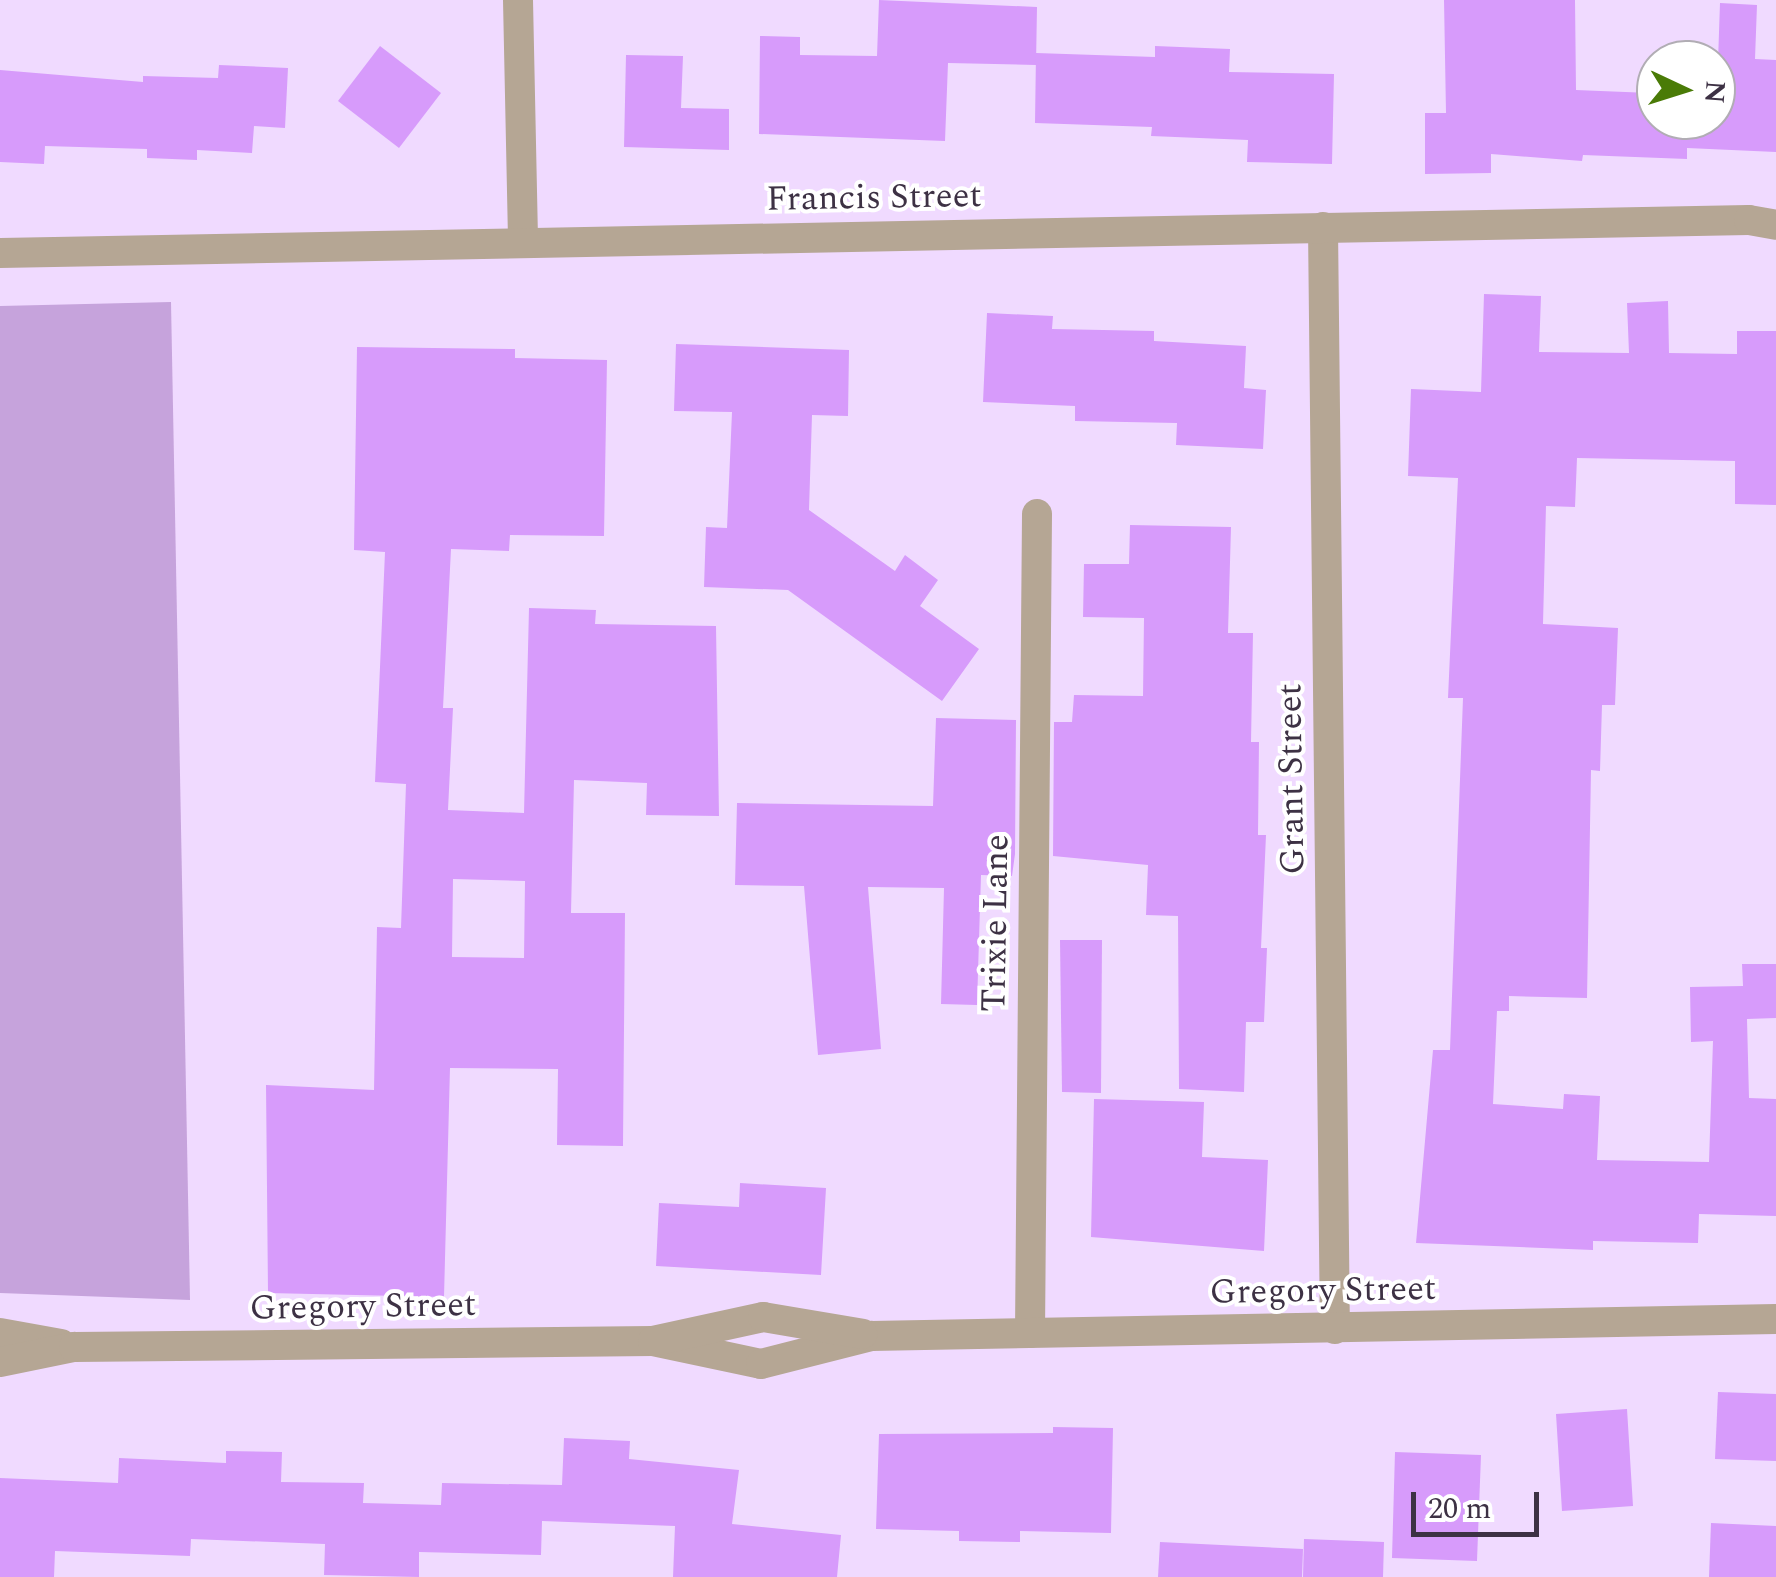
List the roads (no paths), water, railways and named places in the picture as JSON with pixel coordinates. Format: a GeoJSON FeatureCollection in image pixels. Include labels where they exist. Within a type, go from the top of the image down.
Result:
{"type":"FeatureCollection","features":[{"type":"Feature","properties":{"kind":"street"},"geometry":{"type":"LineString","coordinates":[[518,0],[522,242]]}},
{"type":"Feature","properties":{"kind":"street","name":"Francis Street"},"geometry":{"type":"LineString","coordinates":[[0,253],[1767,220]]}},
{"type":"Feature","properties":{"kind":"street","name":"Grant Street"},"geometry":{"type":"LineString","coordinates":[[1323,227],[1336,1330]]}},
{"type":"Feature","properties":{"kind":"street","name":"Trixie Lane"},"geometry":{"type":"LineString","coordinates":[[1030,1333],[1037,514]]}},
{"type":"Feature","properties":{"kind":"street","name":"Gregory Street"},"geometry":{"type":"LineString","coordinates":[[653,1342],[764,1317],[871,1336],[1776,1319]]}},
{"type":"Feature","properties":{"kind":"street","name":"Gregory Street"},"geometry":{"type":"LineString","coordinates":[[0,1333],[74,1347]]}},
{"type":"Feature","properties":{"kind":"street","name":"Gregory Street"},"geometry":{"type":"LineString","coordinates":[[0,1362],[74,1347],[653,1342],[761,1364],[871,1336]]}}]}
